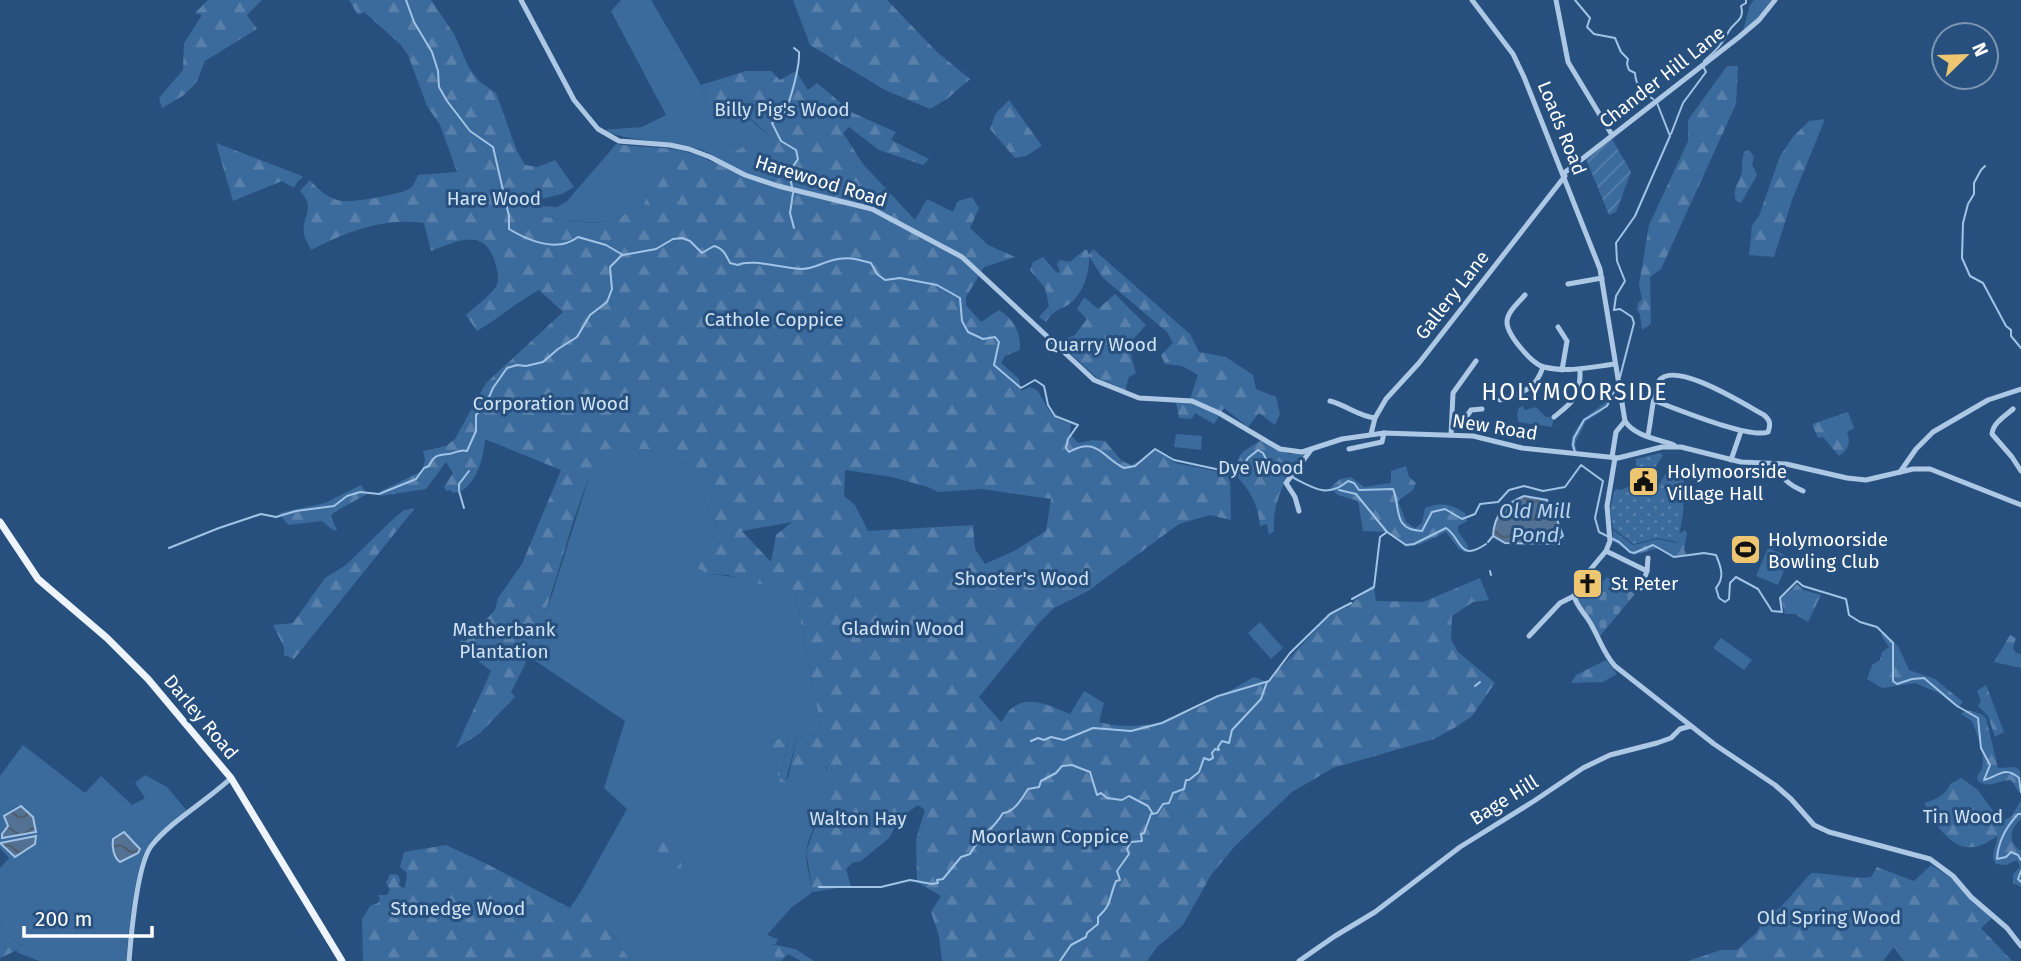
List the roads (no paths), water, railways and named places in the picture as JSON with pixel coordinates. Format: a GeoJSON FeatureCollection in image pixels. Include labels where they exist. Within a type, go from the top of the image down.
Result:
{"type":"FeatureCollection","features":[{"type":"Feature","properties":{"kind":"main road","name":"Darley Road"},"geometry":{"type":"LineString","coordinates":[[0,522],[38,579],[107,638],[148,679],[231,778],[342,961]]}},
{"type":"Feature","properties":{"kind":"street","name":"Harewood Road"},"geometry":{"type":"LineString","coordinates":[[520,0],[583,114],[598,129],[619,141],[689,149],[735,171],[872,209],[962,257],[1094,380],[1139,398],[1192,401],[1280,449],[1291,452],[1311,450],[1342,439],[1371,434]]}},
{"type":"Feature","properties":{"kind":"street","name":"Loads Road"},"geometry":{"type":"LineString","coordinates":[[1472,0],[1513,54],[1600,269],[1625,421]]}},
{"type":"Feature","properties":{"kind":"street"},"geometry":{"type":"LineString","coordinates":[[1556,0],[1568,62],[1612,135]]}},
{"type":"Feature","properties":{"kind":"street","name":"Chander Hill Lane"},"geometry":{"type":"LineString","coordinates":[[1564,175],[1759,20],[1775,0]]}},
{"type":"Feature","properties":{"kind":"street","name":"Gallery Lane"},"geometry":{"type":"LineString","coordinates":[[1371,434],[1374,418],[1385,399],[1419,363],[1564,175]]}},
{"type":"Feature","properties":{"kind":"street"},"geometry":{"type":"LineString","coordinates":[[1568,284],[1602,278]]}},
{"type":"Feature","properties":{"kind":"street"},"geometry":{"type":"LineString","coordinates":[[1525,295],[1510,313],[1507,322],[1513,338],[1535,363],[1562,370],[1615,364]]}},
{"type":"Feature","properties":{"kind":"street"},"geometry":{"type":"LineString","coordinates":[[1559,327],[1567,341],[1562,370]]}},
{"type":"Feature","properties":{"kind":"street"},"geometry":{"type":"LineString","coordinates":[[1451,435],[1453,393],[1476,361]]}},
{"type":"Feature","properties":{"kind":"street"},"geometry":{"type":"LineString","coordinates":[[1500,400],[1536,384],[1543,367]]}},
{"type":"Feature","properties":{"kind":"street"},"geometry":{"type":"LineString","coordinates":[[1554,418],[1563,414],[1580,390],[1580,369]]}},
{"type":"Feature","properties":{"kind":"street"},"geometry":{"type":"LineString","coordinates":[[1648,435],[1658,382],[1675,375],[1703,383],[1769,420],[1768,432],[1762,434],[1741,431],[1655,401]]}},
{"type":"Feature","properties":{"kind":"street"},"geometry":{"type":"LineString","coordinates":[[1900,472],[1916,449],[1933,432],[1988,400],[2021,389]]}},
{"type":"Feature","properties":{"kind":"street"},"geometry":{"type":"LineString","coordinates":[[1330,401],[1362,416],[1374,418]]}},
{"type":"Feature","properties":{"kind":"street"},"geometry":{"type":"LineString","coordinates":[[1452,425],[1465,419],[1471,411],[1479,407]]}},
{"type":"Feature","properties":{"kind":"street"},"geometry":{"type":"LineString","coordinates":[[2013,409],[1996,424],[1992,434],[2021,471]]}},
{"type":"Feature","properties":{"kind":"street"},"geometry":{"type":"LineString","coordinates":[[1529,636],[1560,603],[1574,596],[1585,576],[1606,551],[1610,541],[1607,506],[1616,432],[1625,421],[1629,428],[1681,447],[1741,463],[1779,464],[1866,480],[1913,469],[1930,469],[2020,502]]}},
{"type":"Feature","properties":{"kind":"street"},"geometry":{"type":"LineString","coordinates":[[1731,460],[1741,431]]}},
{"type":"Feature","properties":{"kind":"street"},"geometry":{"type":"LineString","coordinates":[[1349,449],[1382,442],[1384,433]]}},
{"type":"Feature","properties":{"kind":"street","name":"New Road"},"geometry":{"type":"LineString","coordinates":[[1371,434],[1473,436],[1522,448],[1614,458],[1662,447],[1681,447]]}},
{"type":"Feature","properties":{"kind":"street"},"geometry":{"type":"LineString","coordinates":[[1298,511],[1296,497],[1286,483],[1311,450]]}},
{"type":"Feature","properties":{"kind":"street"},"geometry":{"type":"LineString","coordinates":[[1779,464],[1781,474],[1788,484],[1803,491]]}},
{"type":"Feature","properties":{"kind":"street"},"geometry":{"type":"LineString","coordinates":[[1606,551],[1647,571]]}},
{"type":"Feature","properties":{"kind":"street"},"geometry":{"type":"LineString","coordinates":[[1641,588],[1648,558]]}},
{"type":"Feature","properties":{"kind":"street"},"geometry":{"type":"LineString","coordinates":[[1574,596],[1591,623],[1607,657],[1615,666],[1691,726],[1775,785],[1814,825],[1930,859],[1953,876],[1971,897],[2007,928],[2021,946]]}},
{"type":"Feature","properties":{"kind":"street"},"geometry":{"type":"LineString","coordinates":[[1678,716],[1680,729]]}},
{"type":"Feature","properties":{"kind":"street","name":"Bage Hill"},"geometry":{"type":"LineString","coordinates":[[1299,961],[1359,923],[1460,846],[1583,768],[1610,755],[1671,738],[1680,729],[1691,726]]}},
{"type":"Feature","properties":{"kind":"street"},"geometry":{"type":"LineString","coordinates":[[129,961],[137,890],[149,849],[231,778]]}},
{"type":"Feature","properties":{"kind":"water","name":"Old Mill Pond"},"geometry":{"type":"Polygon","coordinates":[[[1524,496],[1547,500],[1563,536],[1559,539],[1559,544],[1505,543],[1493,536],[1498,516],[1511,503],[1524,496]]]}},
{"type":"Feature","properties":{"kind":"water"},"geometry":{"type":"Polygon","coordinates":[[[21,806],[33,817],[36,832],[2,838],[8,826],[4,816],[21,806]]]}},
{"type":"Feature","properties":{"kind":"water"},"geometry":{"type":"Polygon","coordinates":[[[124,832],[140,849],[138,853],[120,862],[114,854],[113,839],[124,832]]]}},
{"type":"Feature","properties":{"kind":"water"},"geometry":{"type":"Polygon","coordinates":[[[36,836],[35,844],[15,857],[0,843],[36,836]]]}},
{"type":"Feature","properties":{"kind":"waterway"},"geometry":{"type":"LineString","coordinates":[[406,0],[414,22],[432,52],[438,71],[439,87],[447,101],[470,131],[493,147],[509,216],[509,229],[543,244],[561,244],[578,237],[606,245],[623,255],[656,249],[673,239],[682,238],[690,241],[702,253],[717,247],[724,252],[730,263],[738,265],[751,263],[806,269],[847,258],[871,263],[877,274],[885,280],[900,278],[937,285],[960,298],[962,321],[968,332],[983,339],[995,337],[999,342],[994,365],[1021,388],[1035,380],[1044,386],[1048,405],[1055,416],[1078,425],[1068,439],[1066,448],[1069,452],[1086,446],[1093,447],[1124,468],[1135,466],[1155,449],[1174,460],[1239,474],[1248,458],[1258,450],[1267,461],[1289,475]]}},
{"type":"Feature","properties":{"kind":"waterway"},"geometry":{"type":"LineString","coordinates":[[1575,0],[1590,18],[1587,27],[1594,34],[1615,38],[1621,52],[1628,59],[1629,70],[1635,73],[1638,86],[1653,99]]}},
{"type":"Feature","properties":{"kind":"waterway"},"geometry":{"type":"LineString","coordinates":[[1704,61],[1741,17],[1741,6],[1746,0]]}},
{"type":"Feature","properties":{"kind":"waterway"},"geometry":{"type":"LineString","coordinates":[[792,187],[789,172],[798,159],[796,150],[781,141],[772,123],[781,117],[791,95],[799,58],[799,52],[794,48]]}},
{"type":"Feature","properties":{"kind":"waterway"},"geometry":{"type":"LineString","coordinates":[[1671,134],[1683,103],[1706,72],[1703,66]]}},
{"type":"Feature","properties":{"kind":"waterway"},"geometry":{"type":"LineString","coordinates":[[1620,377],[1634,323],[1632,317],[1620,309],[1614,310],[1616,296],[1625,281],[1617,261],[1616,243],[1635,216],[1670,136],[1657,103]]}},
{"type":"Feature","properties":{"kind":"waterway"},"geometry":{"type":"LineString","coordinates":[[1985,166],[1974,183],[1974,194],[1963,223],[1962,258],[1970,276],[1983,283],[2006,326],[2011,330],[2011,336],[2021,348]]}},
{"type":"Feature","properties":{"kind":"waterway"},"geometry":{"type":"LineString","coordinates":[[793,193],[790,213],[794,228]]}},
{"type":"Feature","properties":{"kind":"waterway"},"geometry":{"type":"LineString","coordinates":[[169,548],[261,514],[276,517],[296,511],[334,506],[347,496],[360,492],[379,494],[416,479],[437,456],[467,451],[476,431],[476,415],[486,404],[507,368],[543,362],[577,337],[590,315],[607,302],[612,289],[610,267],[622,255]]}},
{"type":"Feature","properties":{"kind":"waterway"},"geometry":{"type":"LineString","coordinates":[[1575,452],[1574,438],[1584,420],[1607,406],[1617,386]]}},
{"type":"Feature","properties":{"kind":"waterway"},"geometry":{"type":"LineString","coordinates":[[1294,478],[1321,490],[1334,489],[1348,481],[1354,483],[1359,490],[1393,489],[1402,522],[1412,530],[1422,531],[1432,512],[1445,509],[1462,519],[1475,514],[1480,504],[1498,502],[1509,490],[1524,486],[1543,491],[1565,487],[1581,465],[1603,481],[1595,518],[1599,532],[1634,553],[1653,545],[1674,557],[1704,553],[1716,555],[1721,568],[1716,588],[1719,598],[1725,602],[1729,599],[1730,583],[1736,577],[1758,589],[1772,611],[1782,612],[1780,598],[1797,581],[1803,586],[1846,599],[1849,615],[1860,622],[1877,627],[1893,643],[1893,681],[1897,684],[1924,678],[1957,706],[1978,718],[1981,748],[1990,765],[1984,780],[2009,772],[2019,778],[2021,792]]}},
{"type":"Feature","properties":{"kind":"waterway"},"geometry":{"type":"LineString","coordinates":[[459,489],[459,484],[469,471]]}},
{"type":"Feature","properties":{"kind":"waterway"},"geometry":{"type":"LineString","coordinates":[[1339,490],[1356,494],[1387,532],[1406,545],[1414,544],[1446,528],[1465,550],[1470,551],[1486,544]]}},
{"type":"Feature","properties":{"kind":"waterway"},"geometry":{"type":"LineString","coordinates":[[459,491],[464,508]]}},
{"type":"Feature","properties":{"kind":"waterway"},"geometry":{"type":"LineString","coordinates":[[1352,599],[1374,587],[1380,537],[1387,532]]}},
{"type":"Feature","properties":{"kind":"waterway"},"geometry":{"type":"LineString","coordinates":[[1488,542],[1493,536]]}},
{"type":"Feature","properties":{"kind":"waterway"},"geometry":{"type":"LineString","coordinates":[[1490,571],[1491,575]]}},
{"type":"Feature","properties":{"kind":"waterway"},"geometry":{"type":"LineString","coordinates":[[1031,741],[1051,737],[1064,740],[1093,728],[1131,731],[1162,723],[1218,696],[1269,681],[1290,653],[1330,614],[1351,603]]}},
{"type":"Feature","properties":{"kind":"waterway"},"geometry":{"type":"LineString","coordinates":[[1060,961],[1071,945],[1086,937],[1098,924],[1098,917],[1108,904],[1116,881],[1120,880],[1117,871],[1129,854],[1127,849],[1131,842],[1142,841],[1141,834],[1144,833],[1151,814],[1157,813],[1163,804],[1169,803],[1173,793],[1184,789],[1186,780],[1199,772],[1204,758],[1213,758],[1212,753],[1215,749],[1219,750],[1222,741],[1229,743],[1232,730],[1261,699],[1267,682]]}},
{"type":"Feature","properties":{"kind":"waterway"},"geometry":{"type":"LineString","coordinates":[[1475,686],[1480,682]]}},
{"type":"Feature","properties":{"kind":"waterway"},"geometry":{"type":"LineString","coordinates":[[819,887],[881,887],[910,880],[938,883],[937,880],[943,879],[961,857],[970,854],[1003,813],[1014,808],[1028,789],[1039,787],[1041,781],[1056,773],[1062,766],[1072,765],[1090,772],[1097,795],[1101,793],[1107,798],[1122,800],[1129,796],[1148,806],[1153,814]]}},
{"type":"Feature","properties":{"kind":"waterway"},"geometry":{"type":"LineString","coordinates":[[2021,814],[2018,814],[2003,835],[1997,859],[2006,857],[2011,852],[2021,860]]}},
{"type":"Feature","properties":{"kind":"waterway"},"geometry":{"type":"LineString","coordinates":[[2021,871],[2018,879],[2021,882]]}},
{"type":"Feature","properties":{"kind":"place","name":"Holymoorside Village Hall"},"geometry":{"type":"Point","coordinates":[1644,482]}},
{"type":"Feature","properties":{"kind":"place","name":"Holymoorside Bowling Club"},"geometry":{"type":"Point","coordinates":[1745,550]}},
{"type":"Feature","properties":{"kind":"place","name":"St Peter"},"geometry":{"type":"Point","coordinates":[1588,583]}},
{"type":"Feature","properties":{"kind":"district","name":"HOLYMOORSIDE"},"geometry":{"type":"Point","coordinates":[1575,392]}},
{"type":"Feature","properties":{"kind":"park label","name":"Billy Pig's Wood"},"geometry":{"type":"Point","coordinates":[782,109]}},
{"type":"Feature","properties":{"kind":"park label","name":"Hare Wood"},"geometry":{"type":"Point","coordinates":[494,198]}},
{"type":"Feature","properties":{"kind":"park label","name":"Cathole Coppice"},"geometry":{"type":"Point","coordinates":[774,319]}},
{"type":"Feature","properties":{"kind":"park label","name":"Quarry Wood"},"geometry":{"type":"Point","coordinates":[1101,344]}},
{"type":"Feature","properties":{"kind":"park label","name":"Corporation Wood"},"geometry":{"type":"Point","coordinates":[551,403]}},
{"type":"Feature","properties":{"kind":"park label","name":"Dye Wood"},"geometry":{"type":"Point","coordinates":[1261,467]}},
{"type":"Feature","properties":{"kind":"park label","name":"Shooter's Wood"},"geometry":{"type":"Point","coordinates":[1022,578]}},
{"type":"Feature","properties":{"kind":"park label","name":"Gladwin Wood"},"geometry":{"type":"Point","coordinates":[903,628]}},
{"type":"Feature","properties":{"kind":"park label","name":"Matherbank Plantation"},"geometry":{"type":"Point","coordinates":[504,640]}},
{"type":"Feature","properties":{"kind":"park label","name":"Tin Wood"},"geometry":{"type":"Point","coordinates":[1963,816]}},
{"type":"Feature","properties":{"kind":"park label","name":"Walton Hay"},"geometry":{"type":"Point","coordinates":[858,818]}},
{"type":"Feature","properties":{"kind":"park label","name":"Moorlawn Coppice"},"geometry":{"type":"Point","coordinates":[1050,836]}},
{"type":"Feature","properties":{"kind":"park label","name":"Stonedge Wood"},"geometry":{"type":"Point","coordinates":[458,908]}},
{"type":"Feature","properties":{"kind":"park label","name":"Old Spring Wood"},"geometry":{"type":"Point","coordinates":[1829,917]}}]}
